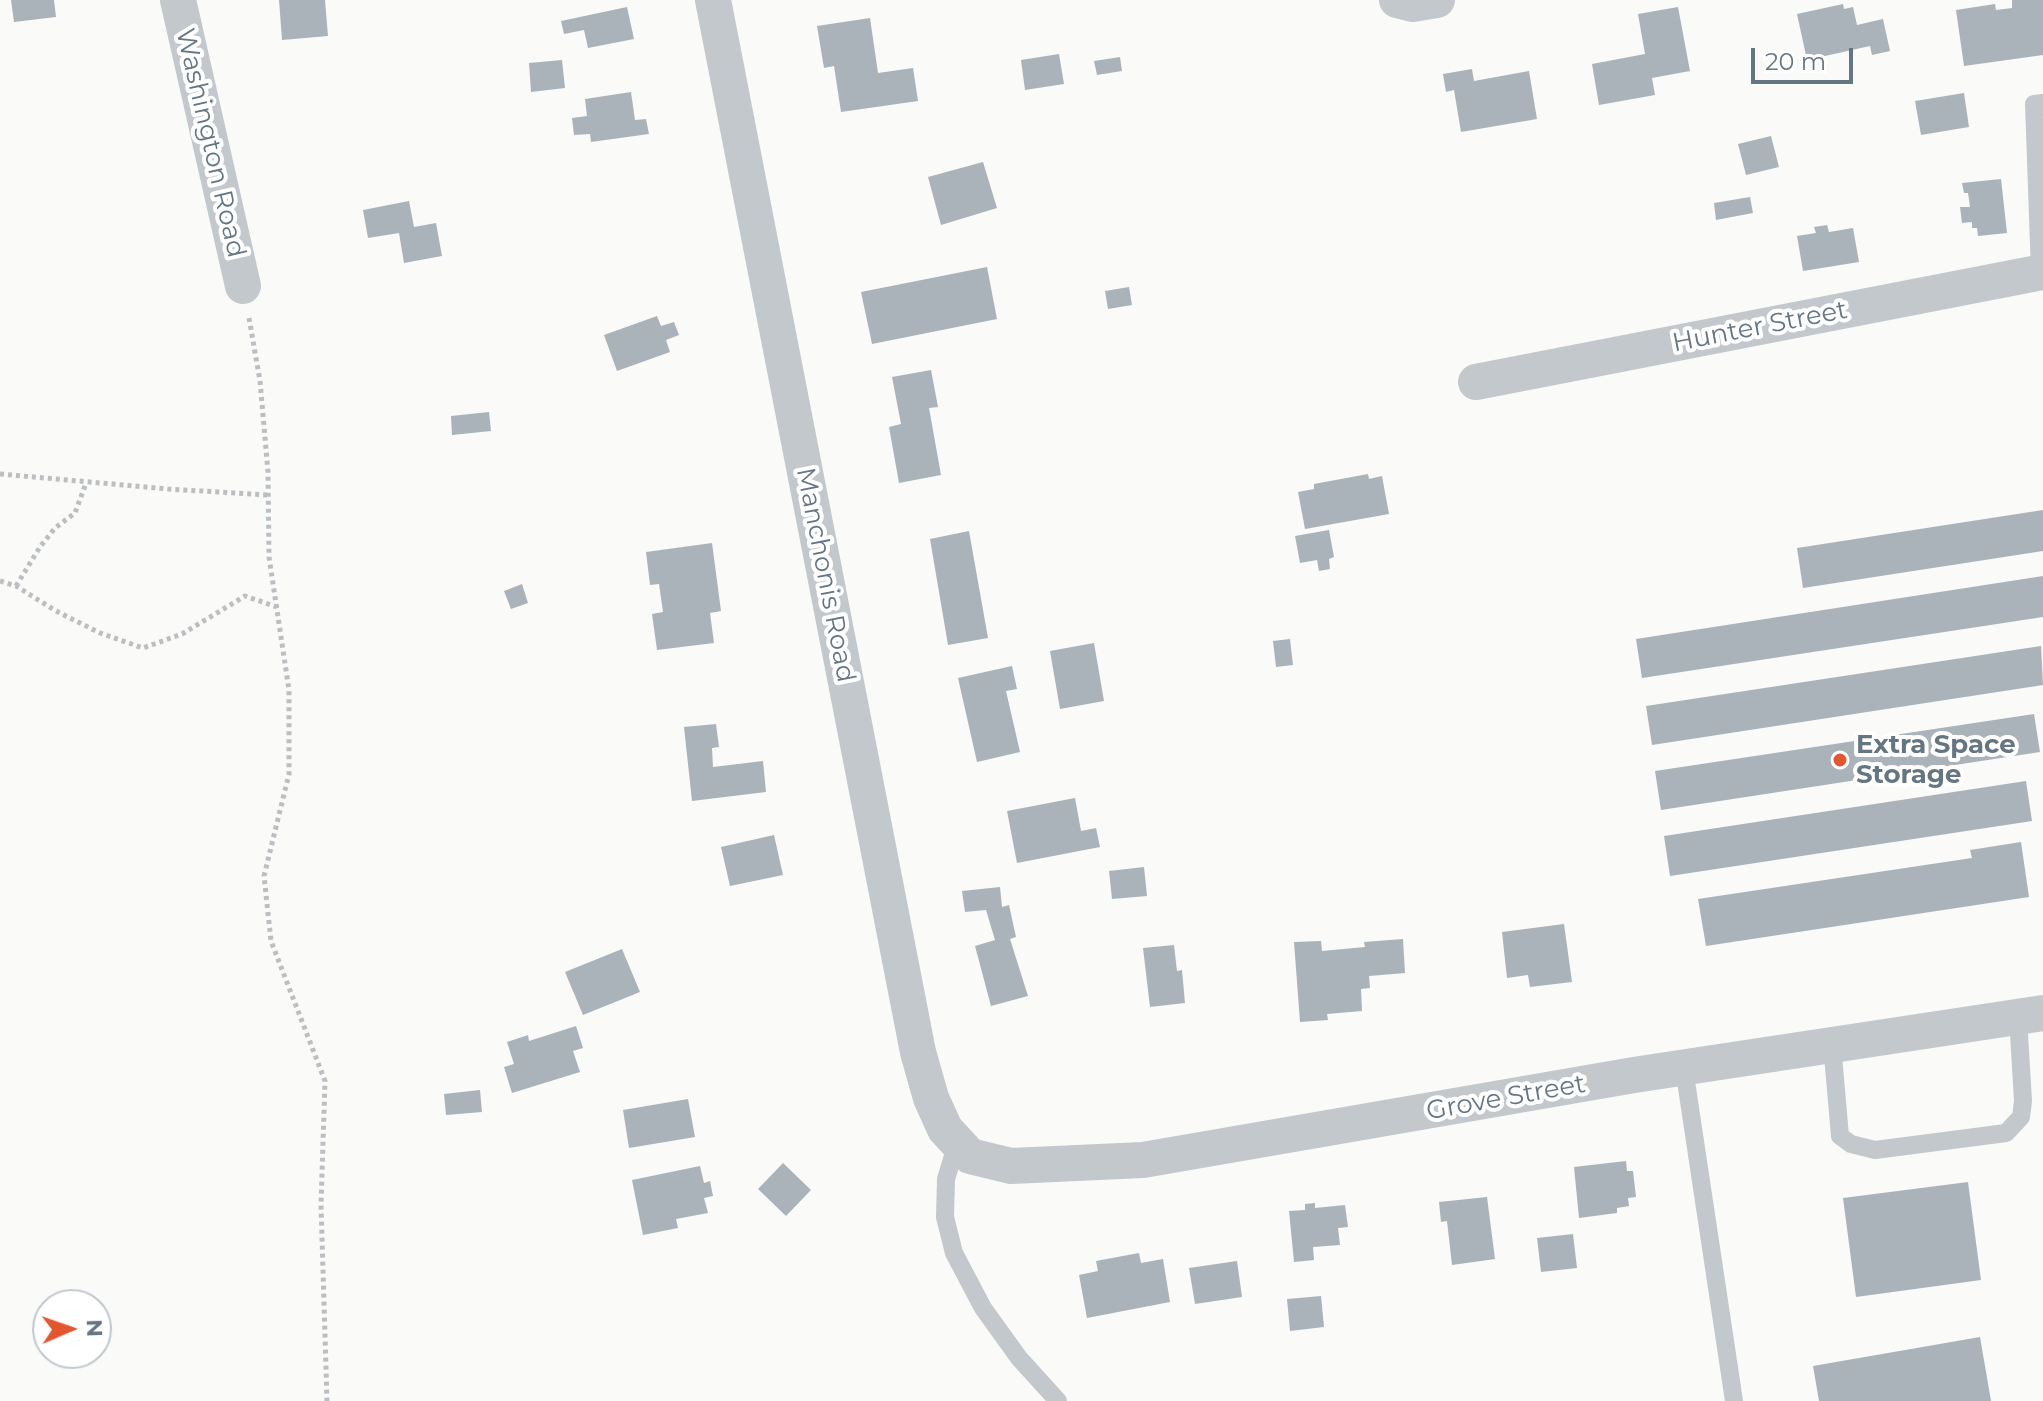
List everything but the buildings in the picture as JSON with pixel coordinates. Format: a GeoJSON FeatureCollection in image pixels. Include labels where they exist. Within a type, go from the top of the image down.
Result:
{"type":"FeatureCollection","features":[{"type":"Feature","properties":{"kind":"street","name":"Washington Road"},"geometry":{"type":"LineString","coordinates":[[178,0],[243,286]]}},
{"type":"Feature","properties":{"kind":"street","name":"Manchonis Road"},"geometry":{"type":"LineString","coordinates":[[713,0],[918,1052],[931,1098],[945,1129],[964,1149]]}},
{"type":"Feature","properties":{"kind":"street","name":"Hunter Street"},"geometry":{"type":"LineString","coordinates":[[1476,382],[2042,272]]}},
{"type":"Feature","properties":{"kind":"street","name":"Grove Street"},"geometry":{"type":"LineString","coordinates":[[964,1149],[1011,1166],[1143,1160],[1684,1068],[2030,1015]]}},
{"type":"Feature","properties":{"kind":"lane"},"geometry":{"type":"LineString","coordinates":[[2042,272],[2034,104],[2043,103]]}},
{"type":"Feature","properties":{"kind":"lane"},"geometry":{"type":"LineString","coordinates":[[1832,1044],[1840,1136],[1851,1144],[1875,1150],[2006,1133],[2021,1117],[2030,1015]]}},
{"type":"Feature","properties":{"kind":"lane"},"geometry":{"type":"LineString","coordinates":[[1684,1068],[1734,1401]]}},
{"type":"Feature","properties":{"kind":"lane"},"geometry":{"type":"LineString","coordinates":[[964,1149],[946,1179],[945,1217],[954,1253],[992,1321],[1019,1358],[1058,1401]]}},
{"type":"Feature","properties":{"kind":"path"},"geometry":{"type":"LineString","coordinates":[[243,286],[260,381],[269,557],[289,690],[289,774],[264,876],[271,941],[325,1081],[321,1205],[327,1401]]}},
{"type":"Feature","properties":{"kind":"path"},"geometry":{"type":"LineString","coordinates":[[0,474],[268,495]]}},
{"type":"Feature","properties":{"kind":"path"},"geometry":{"type":"LineString","coordinates":[[16,586],[55,528],[75,513],[86,483]]}},
{"type":"Feature","properties":{"kind":"path"},"geometry":{"type":"LineString","coordinates":[[0,581],[16,586],[100,633],[143,648],[182,634],[245,596],[277,607]]}},
{"type":"Feature","properties":{"kind":"place","name":"Extra Space Storage"},"geometry":{"type":"Point","coordinates":[1840,760]}}]}
